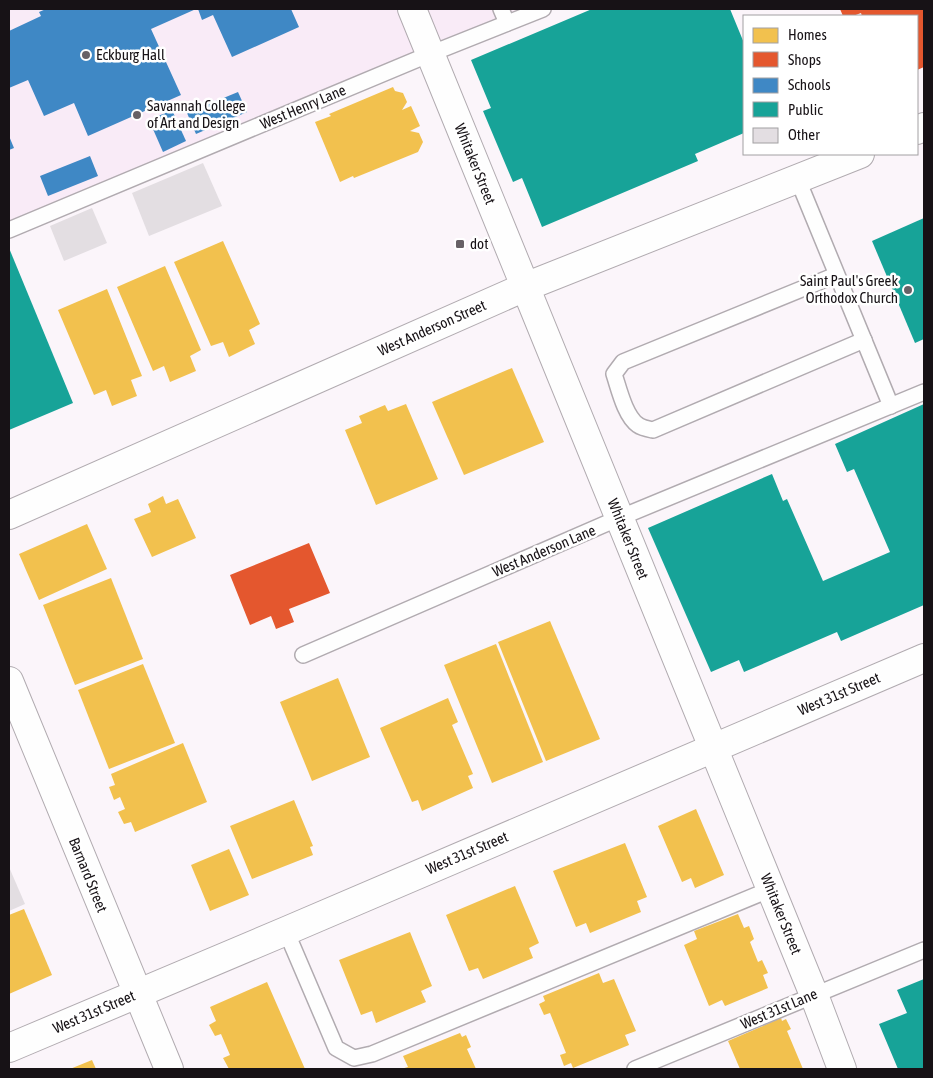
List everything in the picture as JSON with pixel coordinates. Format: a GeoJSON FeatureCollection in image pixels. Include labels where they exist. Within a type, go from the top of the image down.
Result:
{"type":"FeatureCollection","features":[{"type":"Feature","properties":{"kind":"main road","name":"Whitaker Street"},"geometry":{"type":"LineString","coordinates":[[412,9],[771,889],[842,1069]]}},
{"type":"Feature","properties":{"kind":"main road","name":"West Anderson Street"},"geometry":{"type":"LineString","coordinates":[[9,515],[525,287],[858,155]]}},
{"type":"Feature","properties":{"kind":"main road","name":"West 31st Street"},"geometry":{"type":"LineString","coordinates":[[9,1048],[924,658]]}},
{"type":"Feature","properties":{"kind":"main road","name":"Barnard Street"},"geometry":{"type":"LineString","coordinates":[[9,681],[169,1069]]}},
{"type":"Feature","properties":{"kind":"lane"},"geometry":{"type":"LineString","coordinates":[[501,9],[507,23]]}},
{"type":"Feature","properties":{"kind":"lane","name":"West Henry Lane"},"geometry":{"type":"LineString","coordinates":[[9,230],[430,54],[543,9]]}},
{"type":"Feature","properties":{"kind":"lane"},"geometry":{"type":"LineString","coordinates":[[798,180],[892,406]]}},
{"type":"Feature","properties":{"kind":"lane"},"geometry":{"type":"LineString","coordinates":[[836,275],[623,362],[614,374],[622,398],[632,420],[639,427],[653,430],[864,340]]}},
{"type":"Feature","properties":{"kind":"lane","name":"West Anderson Lane"},"geometry":{"type":"LineString","coordinates":[[303,655],[620,518],[924,392]]}},
{"type":"Feature","properties":{"kind":"lane"},"geometry":{"type":"LineString","coordinates":[[286,931],[336,1048],[354,1058],[372,1054],[771,889]]}},
{"type":"Feature","properties":{"kind":"lane","name":"West 31st Lane"},"geometry":{"type":"LineString","coordinates":[[635,1069],[924,950]]}},
{"type":"Feature","properties":{"kind":"shaded area","name":"Savannah College of Art and Design"},"geometry":{"type":"Polygon","coordinates":[[[9,9],[523,9],[9,221],[9,9]]]}},
{"type":"Feature","properties":{"kind":"building: Homes"},"geometry":{"type":"Polygon","coordinates":[[[393,87],[395,91],[403,93],[407,102],[402,110],[411,106],[420,126],[410,131],[419,133],[423,142],[418,152],[340,182],[315,122],[331,116],[329,114],[393,87]]]}},
{"type":"Feature","properties":{"kind":"building: Homes"},"geometry":{"type":"Polygon","coordinates":[[[223,241],[260,324],[249,330],[255,344],[229,357],[223,342],[211,346],[174,262],[223,241]]]}},
{"type":"Feature","properties":{"kind":"building: Homes"},"geometry":{"type":"Polygon","coordinates":[[[165,266],[201,350],[190,356],[196,371],[170,382],[164,366],[153,371],[117,287],[165,266]]]}},
{"type":"Feature","properties":{"kind":"building: Homes"},"geometry":{"type":"Polygon","coordinates":[[[107,289],[142,376],[131,380],[137,396],[112,406],[106,390],[94,395],[58,310],[107,289]]]}},
{"type":"Feature","properties":{"kind":"building: Homes"},"geometry":{"type":"Polygon","coordinates":[[[512,368],[544,442],[464,475],[432,402],[512,368]]]}},
{"type":"Feature","properties":{"kind":"building: Homes"},"geometry":{"type":"Polygon","coordinates":[[[406,404],[438,479],[376,505],[345,430],[362,423],[359,416],[385,405],[388,411],[406,404]]]}},
{"type":"Feature","properties":{"kind":"building: Homes"},"geometry":{"type":"Polygon","coordinates":[[[163,496],[166,504],[178,499],[196,538],[152,557],[134,519],[151,512],[148,504],[163,496]]]}},
{"type":"Feature","properties":{"kind":"building: Homes"},"geometry":{"type":"Polygon","coordinates":[[[87,524],[107,569],[39,600],[19,554],[87,524]]]}},
{"type":"Feature","properties":{"kind":"building: Homes"},"geometry":{"type":"Polygon","coordinates":[[[111,578],[143,659],[75,685],[43,605],[111,578]]]}},
{"type":"Feature","properties":{"kind":"building: Homes"},"geometry":{"type":"Polygon","coordinates":[[[550,621],[600,739],[546,761],[498,642],[550,621]]]}},
{"type":"Feature","properties":{"kind":"building: Homes"},"geometry":{"type":"Polygon","coordinates":[[[496,644],[543,762],[492,783],[444,665],[496,644]]]}},
{"type":"Feature","properties":{"kind":"building: Homes"},"geometry":{"type":"Polygon","coordinates":[[[143,664],[175,743],[109,769],[78,690],[143,664]]]}},
{"type":"Feature","properties":{"kind":"building: Homes"},"geometry":{"type":"Polygon","coordinates":[[[338,678],[370,757],[312,781],[280,702],[338,678]]]}},
{"type":"Feature","properties":{"kind":"building: Homes"},"geometry":{"type":"Polygon","coordinates":[[[448,698],[458,722],[452,725],[473,774],[468,776],[473,788],[422,811],[418,800],[412,802],[380,728],[448,698]]]}},
{"type":"Feature","properties":{"kind":"building: Homes"},"geometry":{"type":"Polygon","coordinates":[[[183,743],[207,802],[135,832],[131,822],[124,824],[118,812],[125,809],[120,797],[114,800],[109,787],[115,785],[111,774],[183,743]]]}},
{"type":"Feature","properties":{"kind":"building: Homes"},"geometry":{"type":"Polygon","coordinates":[[[294,800],[313,846],[310,847],[313,855],[252,879],[230,826],[294,800]]]}},
{"type":"Feature","properties":{"kind":"building: Homes"},"geometry":{"type":"Polygon","coordinates":[[[696,809],[724,875],[695,888],[691,878],[682,882],[658,826],[696,809]]]}},
{"type":"Feature","properties":{"kind":"building: Homes"},"geometry":{"type":"Polygon","coordinates":[[[625,843],[647,897],[637,901],[641,912],[590,933],[586,923],[576,927],[553,871],[625,843]]]}},
{"type":"Feature","properties":{"kind":"building: Homes"},"geometry":{"type":"Polygon","coordinates":[[[229,849],[249,895],[210,911],[191,865],[229,849]]]}},
{"type":"Feature","properties":{"kind":"building: Homes"},"geometry":{"type":"Polygon","coordinates":[[[515,886],[539,943],[529,948],[533,958],[483,979],[478,968],[469,971],[446,915],[515,886]]]}},
{"type":"Feature","properties":{"kind":"building: Homes"},"geometry":{"type":"Polygon","coordinates":[[[24,909],[52,975],[9,994],[9,915],[24,909]]]}},
{"type":"Feature","properties":{"kind":"building: Homes"},"geometry":{"type":"Polygon","coordinates":[[[738,914],[744,928],[749,926],[754,939],[750,942],[758,962],[762,960],[768,973],[763,975],[768,988],[725,1006],[722,1000],[709,1006],[684,945],[697,939],[694,931],[738,914]]]}},
{"type":"Feature","properties":{"kind":"building: Homes"},"geometry":{"type":"Polygon","coordinates":[[[410,932],[432,986],[421,991],[426,1002],[376,1023],[372,1011],[361,1015],[339,960],[410,932]]]}},
{"type":"Feature","properties":{"kind":"building: Homes"},"geometry":{"type":"Polygon","coordinates":[[[599,973],[603,983],[614,979],[636,1031],[625,1035],[629,1045],[573,1068],[571,1063],[564,1066],[560,1055],[566,1053],[550,1013],[544,1015],[539,1004],[545,1001],[543,996],[599,973]]]}},
{"type":"Feature","properties":{"kind":"building: Homes"},"geometry":{"type":"Polygon","coordinates":[[[267,982],[305,1069],[229,1069],[223,1058],[230,1055],[221,1034],[215,1036],[209,1025],[216,1021],[210,1007],[267,982]]]}},
{"type":"Feature","properties":{"kind":"building: Homes"},"geometry":{"type":"Polygon","coordinates":[[[781,1018],[782,1021],[786,1019],[791,1029],[787,1031],[803,1069],[740,1069],[728,1041],[781,1018]]]}},
{"type":"Feature","properties":{"kind":"building: Homes"},"geometry":{"type":"Polygon","coordinates":[[[460,1033],[462,1037],[466,1035],[471,1047],[467,1049],[476,1069],[401,1069],[408,1067],[403,1056],[460,1033]]]}},
{"type":"Feature","properties":{"kind":"building: Homes"},"geometry":{"type":"Polygon","coordinates":[[[92,1060],[96,1069],[70,1069],[92,1060]]]}},
{"type":"Feature","properties":{"kind":"building: Shops"},"geometry":{"type":"Polygon","coordinates":[[[840,9],[924,9],[924,67],[918,70],[918,15],[862,15],[861,13],[843,15],[840,9]]]}},
{"type":"Feature","properties":{"kind":"building: Shops"},"geometry":{"type":"Polygon","coordinates":[[[309,543],[330,593],[289,609],[294,622],[276,629],[271,616],[250,625],[230,575],[309,543]]]}},
{"type":"Feature","properties":{"kind":"building: Schools","name":"Eckburg Hall"},"geometry":{"type":"Polygon","coordinates":[[[46,9],[196,9],[151,29],[181,95],[88,136],[74,103],[44,116],[28,80],[9,88],[9,31],[41,16],[39,12],[46,9]]]}},
{"type":"Feature","properties":{"kind":"building: Schools"},"geometry":{"type":"Polygon","coordinates":[[[198,9],[291,9],[299,27],[232,57],[213,15],[202,20],[198,9]]]}},
{"type":"Feature","properties":{"kind":"building: Schools"},"geometry":{"type":"Polygon","coordinates":[[[238,92],[247,112],[196,134],[187,113],[238,92]]]}},
{"type":"Feature","properties":{"kind":"building: Schools"},"geometry":{"type":"Polygon","coordinates":[[[172,110],[186,141],[163,152],[149,120],[172,110]]]}},
{"type":"Feature","properties":{"kind":"building: Schools"},"geometry":{"type":"Polygon","coordinates":[[[9,136],[14,148],[9,150],[9,136]]]}},
{"type":"Feature","properties":{"kind":"building: Schools"},"geometry":{"type":"Polygon","coordinates":[[[90,156],[98,176],[48,196],[40,176],[90,156]]]}},
{"type":"Feature","properties":{"kind":"building: Public"},"geometry":{"type":"Polygon","coordinates":[[[592,9],[730,9],[743,41],[743,133],[695,154],[698,161],[542,227],[522,178],[513,182],[483,111],[491,108],[471,60],[592,9]]]}},
{"type":"Feature","properties":{"kind":"building: Public","name":"Saint Paul's Greek Orthodox Church"},"geometry":{"type":"Polygon","coordinates":[[[924,218],[924,339],[915,343],[872,241],[924,218]]]}},
{"type":"Feature","properties":{"kind":"building: Public"},"geometry":{"type":"Polygon","coordinates":[[[9,248],[73,403],[9,430],[9,248]]]}},
{"type":"Feature","properties":{"kind":"building: Public"},"geometry":{"type":"Polygon","coordinates":[[[924,404],[924,605],[841,641],[837,632],[744,672],[739,660],[711,672],[648,528],[772,474],[783,501],[787,499],[823,581],[890,552],[854,469],[847,472],[835,444],[924,404]]]}},
{"type":"Feature","properties":{"kind":"building: Public"},"geometry":{"type":"Polygon","coordinates":[[[924,979],[924,1069],[898,1069],[879,1024],[907,1013],[897,990],[924,979]]]}},
{"type":"Feature","properties":{"kind":"building: Other"},"geometry":{"type":"Polygon","coordinates":[[[203,163],[222,206],[149,236],[132,193],[203,163]]]}},
{"type":"Feature","properties":{"kind":"building: Other"},"geometry":{"type":"Polygon","coordinates":[[[92,208],[107,243],[64,261],[50,226],[92,208]]]}},
{"type":"Feature","properties":{"kind":"building: Other"},"geometry":{"type":"Polygon","coordinates":[[[9,867],[25,904],[9,911],[9,867]]]}},
{"type":"Feature","properties":{"kind":"place","name":"Eckburg Hall"},"geometry":{"type":"Point","coordinates":[86,55]}},
{"type":"Feature","properties":{"kind":"place","name":"Savannah College of Art and Design"},"geometry":{"type":"Point","coordinates":[137,115]}},
{"type":"Feature","properties":{"kind":"place","name":"dot"},"geometry":{"type":"Point","coordinates":[460,244]}},
{"type":"Feature","properties":{"kind":"place","name":"Saint Paul's Greek Orthodox Church"},"geometry":{"type":"Point","coordinates":[908,290]}}]}
